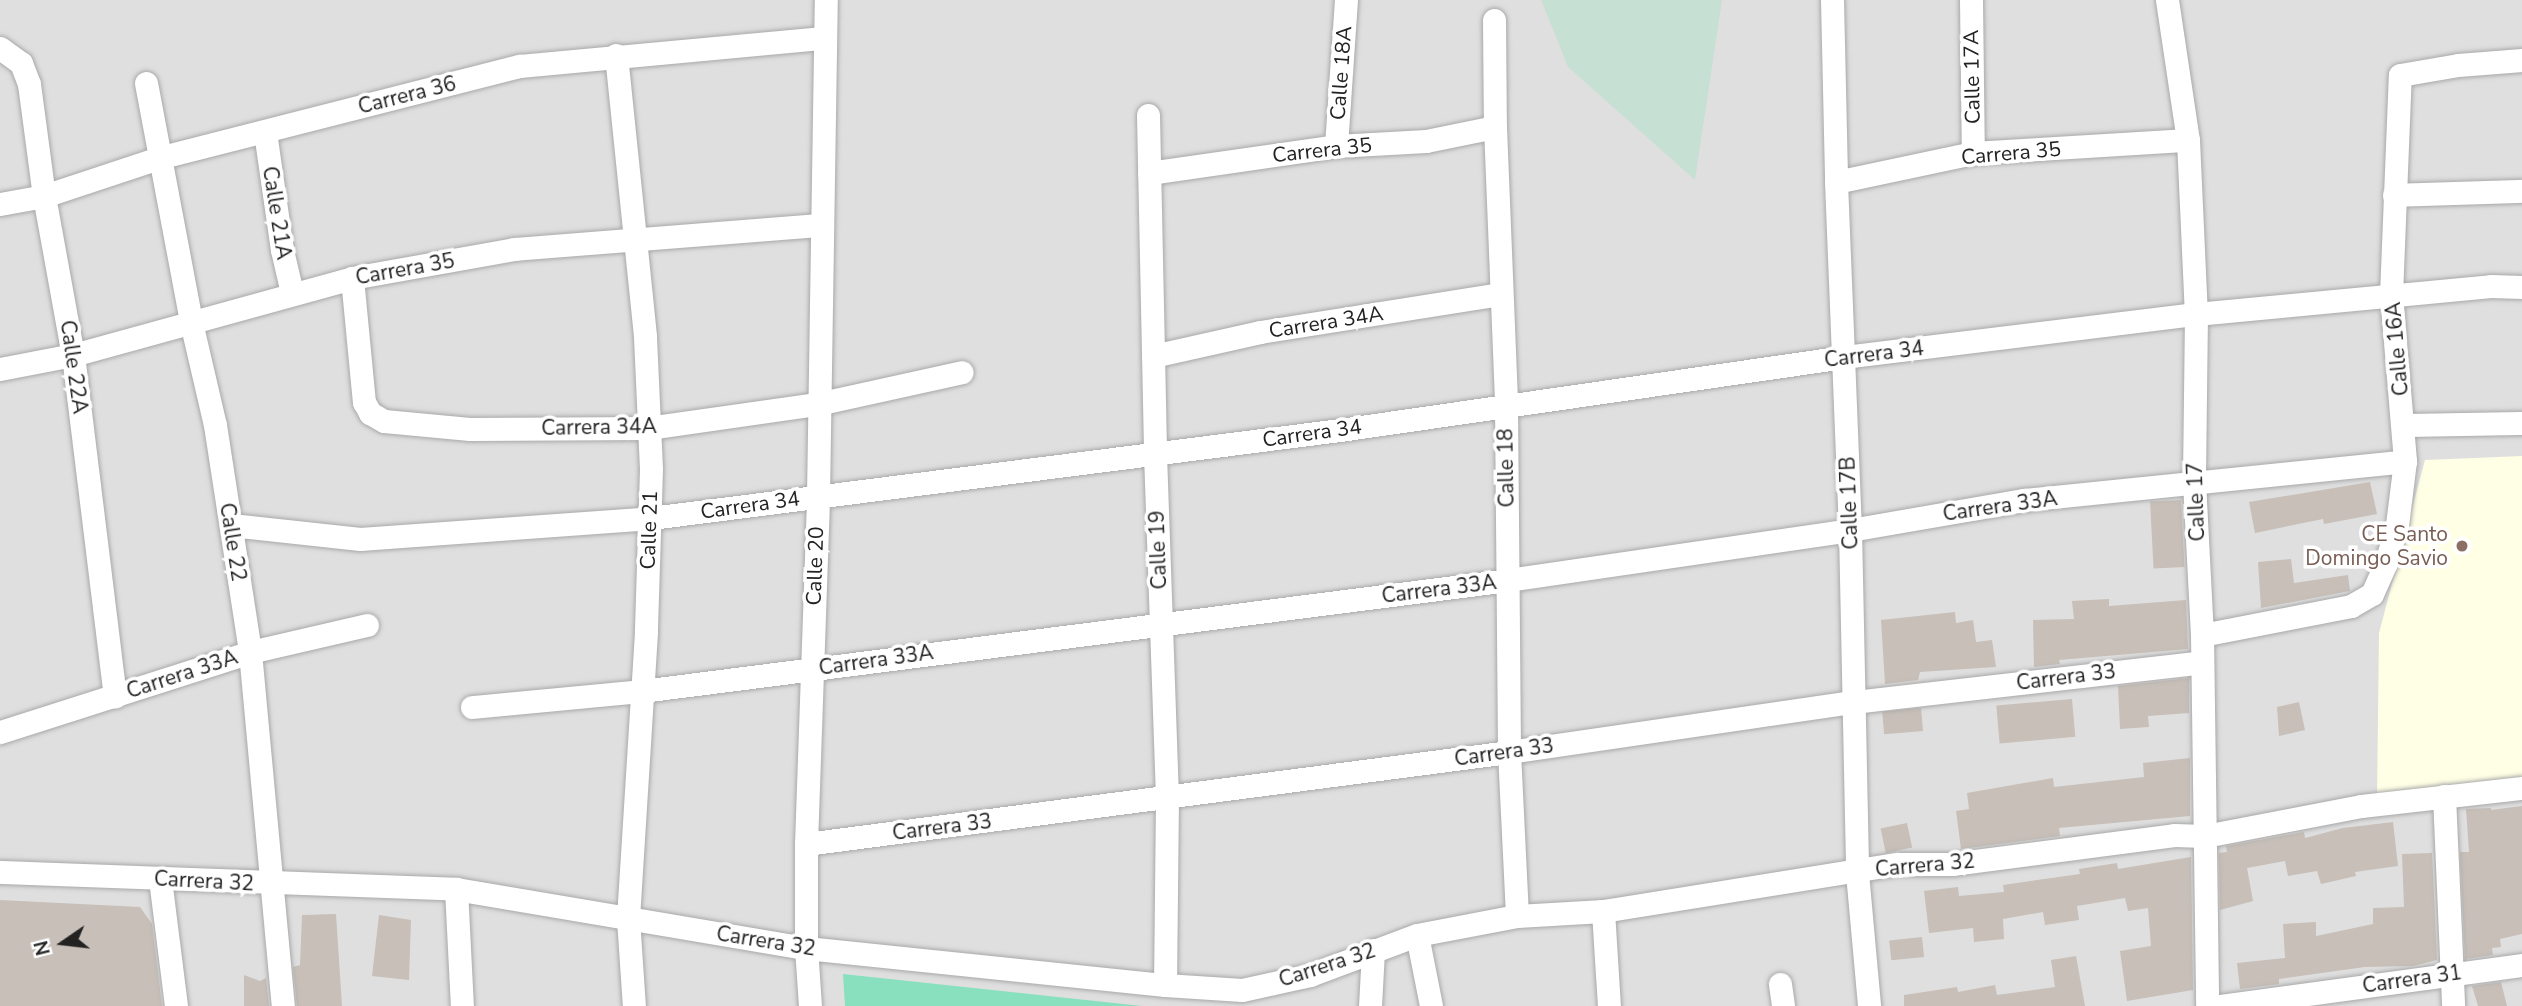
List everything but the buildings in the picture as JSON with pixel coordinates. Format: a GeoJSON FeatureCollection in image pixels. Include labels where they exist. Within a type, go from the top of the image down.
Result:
{"type":"FeatureCollection","features":[{"type":"Feature","properties":{"kind":"street","name":"Calle 20"},"geometry":{"type":"LineString","coordinates":[[810,1006],[806,947],[806,844],[818,496],[822,38],[825,0]]}},
{"type":"Feature","properties":{"kind":"street","name":"Calle 18A"},"geometry":{"type":"LineString","coordinates":[[1336,146],[1346,0]]}},
{"type":"Feature","properties":{"kind":"street","name":"Calle 17B"},"geometry":{"type":"LineString","coordinates":[[1832,0],[1836,182],[1850,530],[1857,873],[1869,1006]]}},
{"type":"Feature","properties":{"kind":"street","name":"Calle 17A"},"geometry":{"type":"LineString","coordinates":[[1971,0],[1973,153]]}},
{"type":"Feature","properties":{"kind":"street","name":"Calle 17"},"geometry":{"type":"LineString","coordinates":[[2167,0],[2188,140],[2196,314],[2194,482],[2202,635],[2207,1006]]}},
{"type":"Feature","properties":{"kind":"street","name":"Calle 18"},"geometry":{"type":"LineString","coordinates":[[1494,20],[1495,127],[1506,405],[1509,752],[1517,916]]}},
{"type":"Feature","properties":{"kind":"street","name":"Carrera 36"},"geometry":{"type":"LineString","coordinates":[[0,204],[44,196],[162,157],[520,66],[822,38]]}},
{"type":"Feature","properties":{"kind":"street","name":"Calle 22A"},"geometry":{"type":"LineString","coordinates":[[2,49],[21,64],[29,84],[44,196],[74,355],[115,696]]}},
{"type":"Feature","properties":{"kind":"street","name":"Calle 21"},"geometry":{"type":"LineString","coordinates":[[616,55],[645,337],[651,518],[628,919],[635,1006]]}},
{"type":"Feature","properties":{"kind":"street","name":"Calle 16A"},"geometry":{"type":"LineString","coordinates":[[2202,635],[2351,606],[2372,594],[2386,563],[2397,525],[2405,461],[2391,295],[2400,75],[2458,65],[2522,60]]}},
{"type":"Feature","properties":{"kind":"street","name":"Calle 22"},"geometry":{"type":"LineString","coordinates":[[146,83],[191,323],[215,425],[250,652],[283,1006]]}},
{"type":"Feature","properties":{"kind":"street","name":"Calle 19"},"geometry":{"type":"LineString","coordinates":[[1148,115],[1155,454],[1167,797],[1165,985]]}},
{"type":"Feature","properties":{"kind":"street","name":"Carrera 35"},"geometry":{"type":"LineString","coordinates":[[1149,173],[1336,146],[1426,141],[1495,127]]}},
{"type":"Feature","properties":{"kind":"street","name":"Calle 21A"},"geometry":{"type":"LineString","coordinates":[[264,132],[292,293]]}},
{"type":"Feature","properties":{"kind":"street","name":"Carrera 35"},"geometry":{"type":"LineString","coordinates":[[1836,182],[1973,153],[2188,140]]}},
{"type":"Feature","properties":{"kind":"street"},"geometry":{"type":"LineString","coordinates":[[2394,195],[2522,191]]}},
{"type":"Feature","properties":{"kind":"street","name":"Carrera 35"},"geometry":{"type":"LineString","coordinates":[[0,369],[74,355],[352,278],[514,249],[821,225]]}},
{"type":"Feature","properties":{"kind":"street","name":"Carrera 34A"},"geometry":{"type":"LineString","coordinates":[[352,278],[364,402],[370,413],[384,421],[470,429],[648,428],[817,404],[962,372]]}},
{"type":"Feature","properties":{"kind":"street","name":"Carrera 34"},"geometry":{"type":"LineString","coordinates":[[231,525],[360,539],[651,518],[1155,454],[1844,357],[2196,314],[2491,286],[2522,287]]}},
{"type":"Feature","properties":{"kind":"street","name":"Carrera 34A"},"geometry":{"type":"LineString","coordinates":[[1153,356],[1260,332],[1501,294]]}},
{"type":"Feature","properties":{"kind":"street"},"geometry":{"type":"LineString","coordinates":[[2404,425],[2522,423]]}},
{"type":"Feature","properties":{"kind":"street","name":"Carrera 33A"},"geometry":{"type":"LineString","coordinates":[[472,707],[642,691],[1161,622],[1508,580],[1850,530],[2024,500],[2405,461]]}},
{"type":"Feature","properties":{"kind":"street","name":"Carrera 33A"},"geometry":{"type":"LineString","coordinates":[[0,732],[250,652],[367,625]]}},
{"type":"Feature","properties":{"kind":"street","name":"Carrera 33"},"geometry":{"type":"LineString","coordinates":[[806,844],[1509,752],[1853,702],[2202,662]]}},
{"type":"Feature","properties":{"kind":"street","name":"Carrera 32"},"geometry":{"type":"LineString","coordinates":[[0,872],[456,889],[806,947],[1165,985],[1242,989],[1310,975],[1417,935],[1517,916],[1603,911],[1857,873],[1898,864],[1952,864],[2174,835],[2205,836],[2361,806],[2522,788]]}},
{"type":"Feature","properties":{"kind":"street"},"geometry":{"type":"LineString","coordinates":[[2444,796],[2452,1006]]}},
{"type":"Feature","properties":{"kind":"street"},"geometry":{"type":"LineString","coordinates":[[160,879],[176,1006]]}},
{"type":"Feature","properties":{"kind":"street"},"geometry":{"type":"LineString","coordinates":[[456,889],[462,1006]]}},
{"type":"Feature","properties":{"kind":"street"},"geometry":{"type":"LineString","coordinates":[[1603,911],[1609,1006]]}},
{"type":"Feature","properties":{"kind":"street"},"geometry":{"type":"LineString","coordinates":[[1417,935],[1431,1006]]}},
{"type":"Feature","properties":{"kind":"street"},"geometry":{"type":"LineString","coordinates":[[1370,1006],[1373,950]]}},
{"type":"Feature","properties":{"kind":"street","name":"Carrera 31"},"geometry":{"type":"LineString","coordinates":[[2219,1006],[2522,965]]}},
{"type":"Feature","properties":{"kind":"shaded area"},"geometry":{"type":"Polygon","coordinates":[[[0,0],[2522,0],[2522,1006],[0,1006],[0,0]]]}},
{"type":"Feature","properties":{"kind":"shaded area"},"geometry":{"type":"Polygon","coordinates":[[[1541,0],[1722,0],[1695,180],[1568,67],[1541,0]]]}},
{"type":"Feature","properties":{"kind":"shaded area","name":"CE Santo Domingo Savio"},"geometry":{"type":"Polygon","coordinates":[[[2522,456],[2522,783],[2377,801],[2379,633],[2425,460],[2522,456]]]}},
{"type":"Feature","properties":{"kind":"green space"},"geometry":{"type":"Polygon","coordinates":[[[843,974],[1142,1006],[845,1006],[843,974]]]}},
{"type":"Feature","properties":{"kind":"place","name":"CE Santo Domingo Savio"},"geometry":{"type":"Point","coordinates":[2462,546]}}]}
